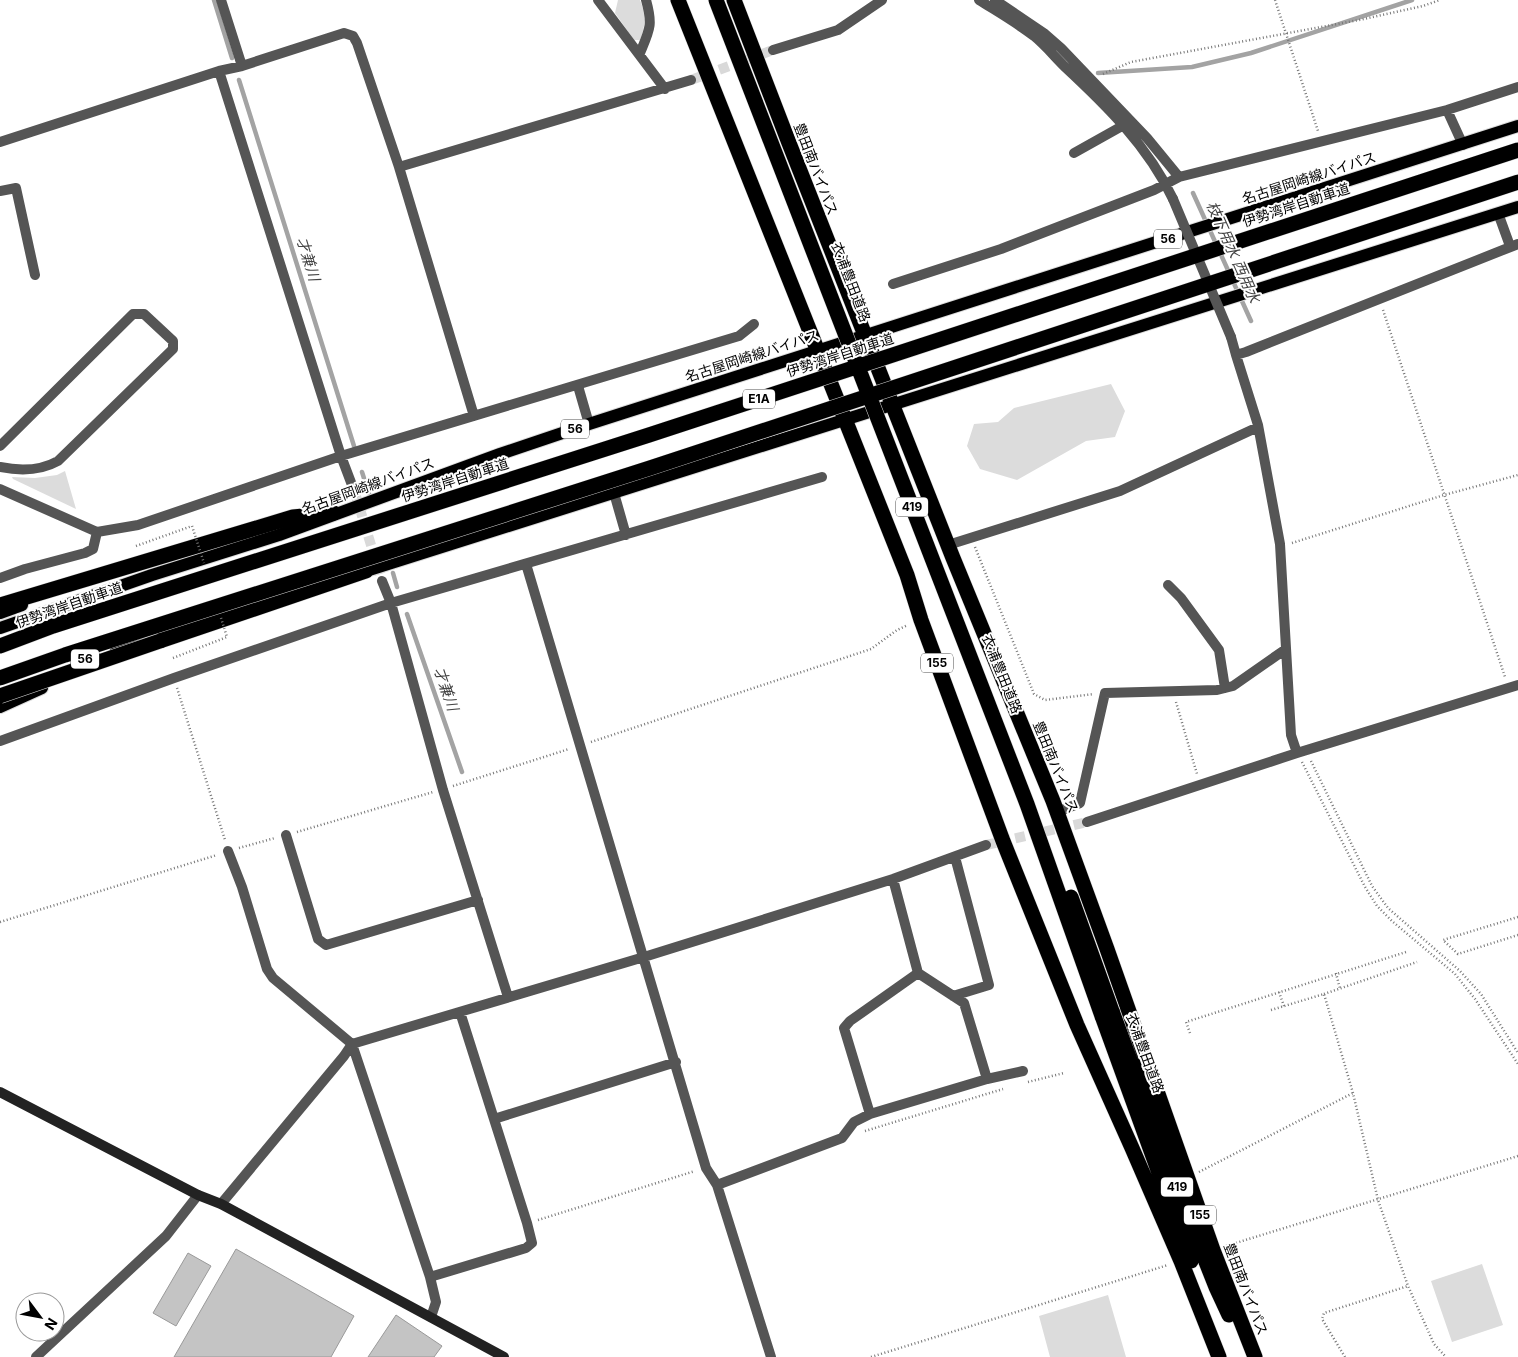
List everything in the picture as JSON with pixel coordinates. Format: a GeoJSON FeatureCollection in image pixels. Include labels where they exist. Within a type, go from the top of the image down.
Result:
{"type":"FeatureCollection","features":[{"type":"Feature","properties":{"kind":"highway","name":"155"},"geometry":{"type":"LineString","coordinates":[[678,0],[907,575],[921,620],[1010,859],[1077,1025],[1181,1261],[1219,1357]]}},
{"type":"Feature","properties":{"kind":"highway"},"geometry":{"type":"LineString","coordinates":[[686,0],[703,61]]}},
{"type":"Feature","properties":{"kind":"highway","name":"衣浦豊田道路"},"geometry":{"type":"LineString","coordinates":[[716,0],[1107,1014],[1225,1308],[1255,1357]]}},
{"type":"Feature","properties":{"kind":"highway","name":"衣浦豊田道路"},"geometry":{"type":"LineString","coordinates":[[723,0],[1032,792],[1080,920],[1107,1014],[1190,1261],[1207,1326]]}},
{"type":"Feature","properties":{"kind":"highway","name":"豊田南バイパス"},"geometry":{"type":"LineString","coordinates":[[734,0],[865,336],[1056,812],[1111,958],[1213,1250],[1255,1357]]}},
{"type":"Feature","properties":{"kind":"highway","name":"伊勢湾岸自動車道"},"geometry":{"type":"LineString","coordinates":[[0,646],[53,626],[667,429],[1518,150]]}},
{"type":"Feature","properties":{"kind":"highway","name":"E1A"},"geometry":{"type":"LineString","coordinates":[[0,678],[65,655],[650,468],[1518,182]]}},
{"type":"Feature","properties":{"kind":"highway"},"geometry":{"type":"LineString","coordinates":[[0,605],[292,517],[334,514]]}},
{"type":"Feature","properties":{"kind":"highway"},"geometry":{"type":"LineString","coordinates":[[0,696],[165,635],[366,571]]}},
{"type":"Feature","properties":{"kind":"main road","name":"名古屋岡崎線バイパス"},"geometry":{"type":"LineString","coordinates":[[0,628],[152,575],[279,535],[589,424],[1518,126]]}},
{"type":"Feature","properties":{"kind":"main road"},"geometry":{"type":"LineString","coordinates":[[366,571],[1518,207]]}},
{"type":"Feature","properties":{"kind":"main road"},"geometry":{"type":"LineString","coordinates":[[0,614],[126,574],[152,575]]}},
{"type":"Feature","properties":{"kind":"main road"},"geometry":{"type":"LineString","coordinates":[[0,707],[165,635]]}},
{"type":"Feature","properties":{"kind":"main road","name":"56"},"geometry":{"type":"LineString","coordinates":[[0,689],[165,635]]}},
{"type":"Feature","properties":{"kind":"street"},"geometry":{"type":"LineString","coordinates":[[221,0],[242,66]]}},
{"type":"Feature","properties":{"kind":"street"},"geometry":{"type":"LineString","coordinates":[[598,0],[665,88]]}},
{"type":"Feature","properties":{"kind":"street"},"geometry":{"type":"LineString","coordinates":[[640,53],[650,29],[650,16],[646,0]]}},
{"type":"Feature","properties":{"kind":"street"},"geometry":{"type":"LineString","coordinates":[[773,50],[838,30],[882,0]]}},
{"type":"Feature","properties":{"kind":"street"},"geometry":{"type":"LineString","coordinates":[[979,0],[1035,37],[1124,125],[1148,155],[1173,199],[1231,337],[1258,427],[1280,544],[1291,735],[1302,752]]}},
{"type":"Feature","properties":{"kind":"street"},"geometry":{"type":"LineString","coordinates":[[995,0],[1045,34],[1061,48],[1147,138],[1180,177]]}},
{"type":"Feature","properties":{"kind":"street"},"geometry":{"type":"LineString","coordinates":[[0,142],[219,71],[242,66],[344,33],[352,36],[357,43],[399,167],[474,416]]}},
{"type":"Feature","properties":{"kind":"street"},"geometry":{"type":"LineString","coordinates":[[219,71],[341,456],[355,492]]}},
{"type":"Feature","properties":{"kind":"street"},"geometry":{"type":"LineString","coordinates":[[399,167],[691,80]]}},
{"type":"Feature","properties":{"kind":"street"},"geometry":{"type":"LineString","coordinates":[[894,284],[1001,249],[1154,190],[1180,177],[1447,110],[1518,87]]}},
{"type":"Feature","properties":{"kind":"street"},"geometry":{"type":"LineString","coordinates":[[1447,110],[1463,145]]}},
{"type":"Feature","properties":{"kind":"street"},"geometry":{"type":"LineString","coordinates":[[1074,153],[1124,125]]}},
{"type":"Feature","properties":{"kind":"street"},"geometry":{"type":"LineString","coordinates":[[0,192],[16,188],[35,275]]}},
{"type":"Feature","properties":{"kind":"street"},"geometry":{"type":"LineString","coordinates":[[1236,355],[1380,300],[1514,245],[1498,214]]}},
{"type":"Feature","properties":{"kind":"street"},"geometry":{"type":"LineString","coordinates":[[0,446],[134,314],[144,314],[173,341],[172,349],[65,456],[49,466],[40,468],[29,469],[0,466]]}},
{"type":"Feature","properties":{"kind":"street"},"geometry":{"type":"LineString","coordinates":[[0,489],[97,532],[138,525],[341,456],[739,336],[754,324]]}},
{"type":"Feature","properties":{"kind":"street"},"geometry":{"type":"LineString","coordinates":[[578,386],[589,424]]}},
{"type":"Feature","properties":{"kind":"street"},"geometry":{"type":"LineString","coordinates":[[948,544],[1120,491],[1258,427]]}},
{"type":"Feature","properties":{"kind":"street"},"geometry":{"type":"LineString","coordinates":[[0,741],[391,603],[822,478]]}},
{"type":"Feature","properties":{"kind":"street"},"geometry":{"type":"LineString","coordinates":[[614,493],[626,534]]}},
{"type":"Feature","properties":{"kind":"street"},"geometry":{"type":"LineString","coordinates":[[0,578],[25,569],[85,554],[93,549],[97,532]]}},
{"type":"Feature","properties":{"kind":"street"},"geometry":{"type":"LineString","coordinates":[[526,564],[676,1062],[706,1168],[717,1185],[771,1357]]}},
{"type":"Feature","properties":{"kind":"street"},"geometry":{"type":"LineString","coordinates":[[382,581],[391,603],[443,790],[508,997]]}},
{"type":"Feature","properties":{"kind":"street"},"geometry":{"type":"LineString","coordinates":[[1168,584],[1181,598],[1219,650],[1225,688]]}},
{"type":"Feature","properties":{"kind":"street"},"geometry":{"type":"LineString","coordinates":[[1056,812],[1080,803],[1105,693],[1217,690],[1233,686],[1286,650]]}},
{"type":"Feature","properties":{"kind":"street"},"geometry":{"type":"LineString","coordinates":[[1087,822],[1514,686]]}},
{"type":"Feature","properties":{"kind":"street"},"geometry":{"type":"LineString","coordinates":[[286,835],[318,939],[326,945],[478,900]]}},
{"type":"Feature","properties":{"kind":"street"},"geometry":{"type":"LineString","coordinates":[[221,1204],[352,1044],[644,957],[893,879],[986,845]]}},
{"type":"Feature","properties":{"kind":"street"},"geometry":{"type":"LineString","coordinates":[[228,852],[242,887],[267,969],[273,978],[352,1044],[430,1277],[436,1302],[431,1317]]}},
{"type":"Feature","properties":{"kind":"street"},"geometry":{"type":"LineString","coordinates":[[954,996],[989,985],[956,857]]}},
{"type":"Feature","properties":{"kind":"street"},"geometry":{"type":"LineString","coordinates":[[893,879],[918,973],[964,1003],[987,1079]]}},
{"type":"Feature","properties":{"kind":"street"},"geometry":{"type":"LineString","coordinates":[[870,1114],[844,1028],[850,1021],[918,973]]}},
{"type":"Feature","properties":{"kind":"street"},"geometry":{"type":"LineString","coordinates":[[430,1277],[526,1248],[532,1243],[460,1012]]}},
{"type":"Feature","properties":{"kind":"street"},"geometry":{"type":"LineString","coordinates":[[494,1119],[676,1062]]}},
{"type":"Feature","properties":{"kind":"street"},"geometry":{"type":"LineString","coordinates":[[717,1185],[842,1138],[854,1122],[870,1114],[987,1079],[1023,1071]]}},
{"type":"Feature","properties":{"kind":"street"},"geometry":{"type":"LineString","coordinates":[[0,1092],[198,1195],[221,1204],[504,1357]]}},
{"type":"Feature","properties":{"kind":"street"},"geometry":{"type":"LineString","coordinates":[[36,1357],[166,1236],[198,1195]]}},
{"type":"Feature","properties":{"kind":"path"},"geometry":{"type":"LineString","coordinates":[[1275,0],[1321,142]]}},
{"type":"Feature","properties":{"kind":"path"},"geometry":{"type":"LineString","coordinates":[[1090,79],[1131,62],[1359,20],[1422,6],[1440,0]]}},
{"type":"Feature","properties":{"kind":"path"},"geometry":{"type":"LineString","coordinates":[[1380,300],[1444,495],[1514,686]]}},
{"type":"Feature","properties":{"kind":"path"},"geometry":{"type":"LineString","coordinates":[[1280,544],[1290,543],[1444,495],[1518,475]]}},
{"type":"Feature","properties":{"kind":"path"},"geometry":{"type":"LineString","coordinates":[[136,546],[192,526]]}},
{"type":"Feature","properties":{"kind":"path"},"geometry":{"type":"LineString","coordinates":[[971,537],[1034,694],[1046,700],[1105,693]]}},
{"type":"Feature","properties":{"kind":"path"},"geometry":{"type":"LineString","coordinates":[[173,658],[227,637]]}},
{"type":"Feature","properties":{"kind":"path"},"geometry":{"type":"LineString","coordinates":[[0,922],[228,852],[174,678]]}},
{"type":"Feature","properties":{"kind":"path"},"geometry":{"type":"LineString","coordinates":[[1173,691],[1201,785]]}},
{"type":"Feature","properties":{"kind":"path"},"geometry":{"type":"LineString","coordinates":[[1302,752],[1372,886],[1393,914],[1460,971],[1481,994],[1518,1053]]}},
{"type":"Feature","properties":{"kind":"path"},"geometry":{"type":"LineString","coordinates":[[1302,752],[1365,887],[1377,906],[1393,922],[1455,974],[1475,999],[1518,1064]]}},
{"type":"Feature","properties":{"kind":"path"},"geometry":{"type":"LineString","coordinates":[[1518,916],[1443,940],[1458,954],[1518,935]]}},
{"type":"Feature","properties":{"kind":"path"},"geometry":{"type":"LineString","coordinates":[[1190,1033],[1186,1022],[1406,952]]}},
{"type":"Feature","properties":{"kind":"path"},"geometry":{"type":"LineString","coordinates":[[1271,1010],[1340,989],[1417,962]]}},
{"type":"Feature","properties":{"kind":"path"},"geometry":{"type":"LineString","coordinates":[[1336,973],[1340,989]]}},
{"type":"Feature","properties":{"kind":"path"},"geometry":{"type":"LineString","coordinates":[[1279,992],[1284,1006]]}},
{"type":"Feature","properties":{"kind":"path"},"geometry":{"type":"LineString","coordinates":[[1324,994],[1353,1093],[1378,1200],[1408,1286],[1434,1344],[1446,1357]]}},
{"type":"Feature","properties":{"kind":"path"},"geometry":{"type":"LineString","coordinates":[[1026,1083],[1064,1073]]}},
{"type":"Feature","properties":{"kind":"path"},"geometry":{"type":"LineString","coordinates":[[842,1138],[1007,1088]]}},
{"type":"Feature","properties":{"kind":"path"},"geometry":{"type":"LineString","coordinates":[[1187,1177],[1353,1093]]}},
{"type":"Feature","properties":{"kind":"path"},"geometry":{"type":"LineString","coordinates":[[1213,1250],[1518,1156]]}},
{"type":"Feature","properties":{"kind":"path"},"geometry":{"type":"LineString","coordinates":[[527,1223],[706,1168]]}},
{"type":"Feature","properties":{"kind":"path"},"geometry":{"type":"LineString","coordinates":[[871,1357],[1181,1261]]}},
{"type":"Feature","properties":{"kind":"path"},"geometry":{"type":"LineString","coordinates":[[1345,1357],[1322,1319],[1324,1312],[1408,1286]]}},
{"type":"Feature","properties":{"kind":"shaded area"},"geometry":{"type":"Polygon","coordinates":[[[618,0],[640,0],[644,20],[640,40],[634,40],[615,13],[618,0]]]}},
{"type":"Feature","properties":{"kind":"shaded area"},"geometry":{"type":"Polygon","coordinates":[[[1111,384],[1125,411],[1115,437],[1086,441],[1017,480],[980,469],[967,446],[974,424],[998,422],[1014,408],[1111,384]]]}},
{"type":"Feature","properties":{"kind":"shaded area"},"geometry":{"type":"Polygon","coordinates":[[[65,471],[76,509],[12,477],[35,478],[57,475],[65,471]]]}},
{"type":"Feature","properties":{"kind":"shaded area"},"geometry":{"type":"Polygon","coordinates":[[[1482,1264],[1503,1325],[1452,1342],[1431,1281],[1482,1264]]]}},
{"type":"Feature","properties":{"kind":"shaded area"},"geometry":{"type":"Polygon","coordinates":[[[1108,1295],[1126,1357],[1050,1357],[1039,1316],[1108,1295]]]}},
{"type":"Feature","properties":{"kind":"building"},"geometry":{"type":"Polygon","coordinates":[[[236,1249],[354,1316],[331,1357],[174,1357],[236,1249]]]}},
{"type":"Feature","properties":{"kind":"building"},"geometry":{"type":"Polygon","coordinates":[[[188,1253],[211,1266],[176,1326],[153,1313],[188,1253]]]}},
{"type":"Feature","properties":{"kind":"building"},"geometry":{"type":"Polygon","coordinates":[[[396,1315],[442,1346],[434,1357],[368,1357],[396,1315]]]}},
{"type":"Feature","properties":{"kind":"waterway","name":"才兼川"},"geometry":{"type":"LineString","coordinates":[[214,0],[232,58]]}},
{"type":"Feature","properties":{"kind":"waterway"},"geometry":{"type":"LineString","coordinates":[[1098,73],[1192,67],[1251,53],[1412,0]]}},
{"type":"Feature","properties":{"kind":"waterway","name":"才兼川"},"geometry":{"type":"LineString","coordinates":[[239,80],[354,446]]}},
{"type":"Feature","properties":{"kind":"waterway","name":"枝下用水 西用水"},"geometry":{"type":"LineString","coordinates":[[1193,193],[1251,321]]}},
{"type":"Feature","properties":{"kind":"waterway","name":"才兼川"},"geometry":{"type":"LineString","coordinates":[[362,472],[369,494]]}},
{"type":"Feature","properties":{"kind":"waterway","name":"才兼川"},"geometry":{"type":"LineString","coordinates":[[393,573],[397,587]]}},
{"type":"Feature","properties":{"kind":"waterway","name":"才兼川"},"geometry":{"type":"LineString","coordinates":[[407,614],[462,772]]}},
{"type":"Feature","properties":{"kind":"tunnel"},"geometry":{"type":"LineString","coordinates":[[691,80],[773,50]]}},
{"type":"Feature","properties":{"kind":"tunnel"},"geometry":{"type":"LineString","coordinates":[[355,493],[382,581]]}},
{"type":"Feature","properties":{"kind":"tunnel"},"geometry":{"type":"LineString","coordinates":[[986,845],[1087,822]]}}]}
